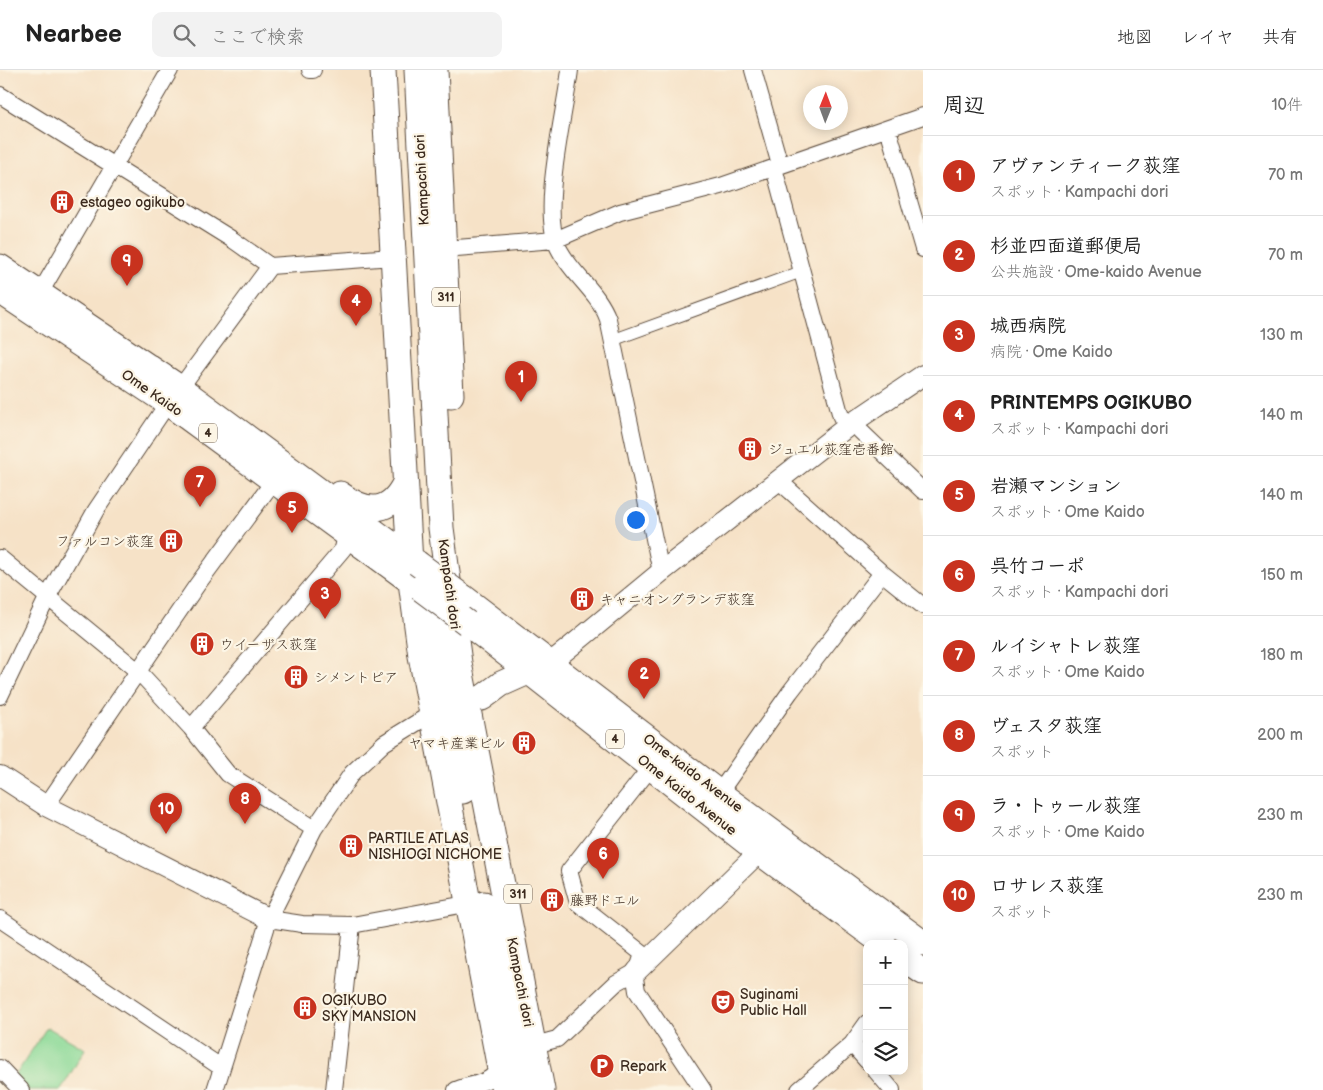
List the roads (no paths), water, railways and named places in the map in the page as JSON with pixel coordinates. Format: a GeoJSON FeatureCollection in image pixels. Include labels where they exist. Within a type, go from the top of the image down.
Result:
{"type":"FeatureCollection","features":[{"type":"Feature","properties":{"kind":"main road","name":"Kampachi dori"},"geometry":{"type":"LineString","coordinates":[[417,70],[441,528],[459,663],[542,1090]]}},
{"type":"Feature","properties":{"kind":"main road","name":"311"},"geometry":{"type":"LineString","coordinates":[[435,70],[459,545],[466,611],[553,1079],[551,1090]]}},
{"type":"Feature","properties":{"kind":"main road","name":"Kampachi dori"},"geometry":{"type":"LineString","coordinates":[[383,72],[423,519],[440,655],[472,846],[522,1090]]}},
{"type":"Feature","properties":{"kind":"main road","name":"311"},"geometry":{"type":"LineString","coordinates":[[383,72],[405,483],[421,656],[466,904],[501,1079]]}},
{"type":"Feature","properties":{"kind":"main road","name":"Ome Kaido"},"geometry":{"type":"LineString","coordinates":[[0,267],[40,293],[174,395],[273,482],[346,534],[414,573]]}},
{"type":"Feature","properties":{"kind":"main road","name":"Ome Kaido"},"geometry":{"type":"LineString","coordinates":[[0,290],[174,395],[300,478],[414,573],[466,611]]}},
{"type":"Feature","properties":{"kind":"main road"},"geometry":{"type":"LineString","coordinates":[[300,478],[321,480],[355,504],[370,508],[388,506],[400,493],[405,483]]}},
{"type":"Feature","properties":{"kind":"main road","name":"Ome Kaido Avenue"},"geometry":{"type":"LineString","coordinates":[[466,611],[540,667],[651,767],[759,852],[879,940]]}},
{"type":"Feature","properties":{"kind":"main road"},"geometry":{"type":"LineString","coordinates":[[482,698],[501,684],[540,667]]}},
{"type":"Feature","properties":{"kind":"main road","name":"Ome-kaido Avenue"},"geometry":{"type":"LineString","coordinates":[[540,667],[788,844],[913,961]]}},
{"type":"Feature","properties":{"kind":"street"},"geometry":{"type":"LineString","coordinates":[[40,293],[112,166],[170,70]]}},
{"type":"Feature","properties":{"kind":"street"},"geometry":{"type":"LineString","coordinates":[[570,70],[552,204],[555,240],[563,257],[604,308],[613,340],[661,572]]}},
{"type":"Feature","properties":{"kind":"street"},"geometry":{"type":"LineString","coordinates":[[752,70],[840,417],[852,423],[923,491]]}},
{"type":"Feature","properties":{"kind":"street"},"geometry":{"type":"LineString","coordinates":[[0,95],[233,240],[270,266],[393,257]]}},
{"type":"Feature","properties":{"kind":"street"},"geometry":{"type":"LineString","coordinates":[[444,249],[555,240],[620,212],[721,186],[923,116]]}},
{"type":"Feature","properties":{"kind":"street"},"geometry":{"type":"LineString","coordinates":[[888,129],[923,249]]}},
{"type":"Feature","properties":{"kind":"street"},"geometry":{"type":"LineString","coordinates":[[0,696],[48,596],[96,510],[174,395],[270,266]]}},
{"type":"Feature","properties":{"kind":"street"},"geometry":{"type":"LineString","coordinates":[[613,340],[803,271]]}},
{"type":"Feature","properties":{"kind":"street"},"geometry":{"type":"LineString","coordinates":[[540,667],[852,423],[923,375]]}},
{"type":"Feature","properties":{"kind":"street"},"geometry":{"type":"LineString","coordinates":[[778,480],[882,573],[923,606]]}},
{"type":"Feature","properties":{"kind":"street"},"geometry":{"type":"LineString","coordinates":[[46,806],[194,590],[273,482]]}},
{"type":"Feature","properties":{"kind":"street"},"geometry":{"type":"LineString","coordinates":[[191,728],[343,550],[346,534]]}},
{"type":"Feature","properties":{"kind":"street"},"geometry":{"type":"LineString","coordinates":[[0,558],[139,672],[191,728],[228,774],[314,829]]}},
{"type":"Feature","properties":{"kind":"street"},"geometry":{"type":"LineString","coordinates":[[719,793],[790,692],[882,573]]}},
{"type":"Feature","properties":{"kind":"street"},"geometry":{"type":"LineString","coordinates":[[215,1090],[269,919],[314,829],[352,772],[384,743],[426,717],[430,703]]}},
{"type":"Feature","properties":{"kind":"street"},"geometry":{"type":"LineString","coordinates":[[651,767],[569,871],[578,903],[640,950],[642,959],[636,971],[635,984],[637,991],[703,1090]]}},
{"type":"Feature","properties":{"kind":"street"},"geometry":{"type":"LineString","coordinates":[[0,776],[46,806],[269,919],[302,924],[352,925],[466,904]]}},
{"type":"Feature","properties":{"kind":"street"},"geometry":{"type":"LineString","coordinates":[[546,1042],[557,1039],[616,983],[636,971],[759,852],[772,845],[788,844]]}},
{"type":"Feature","properties":{"kind":"street"},"geometry":{"type":"LineString","coordinates":[[0,919],[222,1068]]}},
{"type":"Feature","properties":{"kind":"street"},"geometry":{"type":"LineString","coordinates":[[334,1090],[352,925]]}},
{"type":"Feature","properties":{"kind":"street"},"geometry":{"type":"LineString","coordinates":[[799,1090],[852,1044],[863,1029]]}},
{"type":"Feature","properties":{"kind":"street"},"geometry":{"type":"LineString","coordinates":[[852,1044],[863,1056]]}},
{"type":"Feature","properties":{"kind":"street"},"geometry":{"type":"LineString","coordinates":[[0,1068],[21,1090]]}},
{"type":"Feature","properties":{"kind":"street"},"geometry":{"type":"LineString","coordinates":[[456,1090],[491,1079],[497,1072],[501,1079]]}},
{"type":"Feature","properties":{"kind":"street"},"geometry":{"type":"LineString","coordinates":[[879,1075],[892,1090]]}},
{"type":"Feature","properties":{"kind":"place","name":"estageo ogikubo"},"geometry":{"type":"Point","coordinates":[62,202]}},
{"type":"Feature","properties":{"kind":"place","name":"ラ・トゥール荻窪"},"geometry":{"type":"Point","coordinates":[127,286]}},
{"type":"Feature","properties":{"kind":"place","name":"PRINTEMPS OGIKUBO"},"geometry":{"type":"Point","coordinates":[356,326]}},
{"type":"Feature","properties":{"kind":"place","name":"アヴァンティーク荻窪"},"geometry":{"type":"Point","coordinates":[521,402]}},
{"type":"Feature","properties":{"kind":"place","name":"ジュエル荻窪壱番館"},"geometry":{"type":"Point","coordinates":[750,449]}},
{"type":"Feature","properties":{"kind":"place","name":"ルイシャトレ荻窪"},"geometry":{"type":"Point","coordinates":[200,507]}},
{"type":"Feature","properties":{"kind":"place","name":"岩瀬マンション"},"geometry":{"type":"Point","coordinates":[292,533]}},
{"type":"Feature","properties":{"kind":"place","name":"ファルコン荻窪"},"geometry":{"type":"Point","coordinates":[171,541]}},
{"type":"Feature","properties":{"kind":"place","name":"キャニオングランデ荻窪"},"geometry":{"type":"Point","coordinates":[582,599]}},
{"type":"Feature","properties":{"kind":"place","name":"城西病院"},"geometry":{"type":"Point","coordinates":[325,619]}},
{"type":"Feature","properties":{"kind":"place","name":"ウイーザス荻窪"},"geometry":{"type":"Point","coordinates":[202,644]}},
{"type":"Feature","properties":{"kind":"place","name":"シメントピア"},"geometry":{"type":"Point","coordinates":[296,677]}},
{"type":"Feature","properties":{"kind":"place","name":"杉並四面道郵便局"},"geometry":{"type":"Point","coordinates":[644,699]}},
{"type":"Feature","properties":{"kind":"place","name":"ヤマキ産業ビル"},"geometry":{"type":"Point","coordinates":[524,743]}},
{"type":"Feature","properties":{"kind":"place","name":"ヴェスタ荻窪"},"geometry":{"type":"Point","coordinates":[245,824]}},
{"type":"Feature","properties":{"kind":"place","name":"ロサレス荻窪"},"geometry":{"type":"Point","coordinates":[166,834]}},
{"type":"Feature","properties":{"kind":"place","name":"PARTILE ATLAS NISHIOGI NICHOME"},"geometry":{"type":"Point","coordinates":[351,846]}},
{"type":"Feature","properties":{"kind":"place","name":"呉竹コーポ"},"geometry":{"type":"Point","coordinates":[603,879]}},
{"type":"Feature","properties":{"kind":"place","name":"藤野ドエル"},"geometry":{"type":"Point","coordinates":[552,900]}},
{"type":"Feature","properties":{"kind":"place","name":"Suginami Public Hall"},"geometry":{"type":"Point","coordinates":[723,1002]}},
{"type":"Feature","properties":{"kind":"place","name":"OGIKUBO SKY MANSION"},"geometry":{"type":"Point","coordinates":[305,1008]}},
{"type":"Feature","properties":{"kind":"place","name":"Repark"},"geometry":{"type":"Point","coordinates":[602,1066]}}]}
